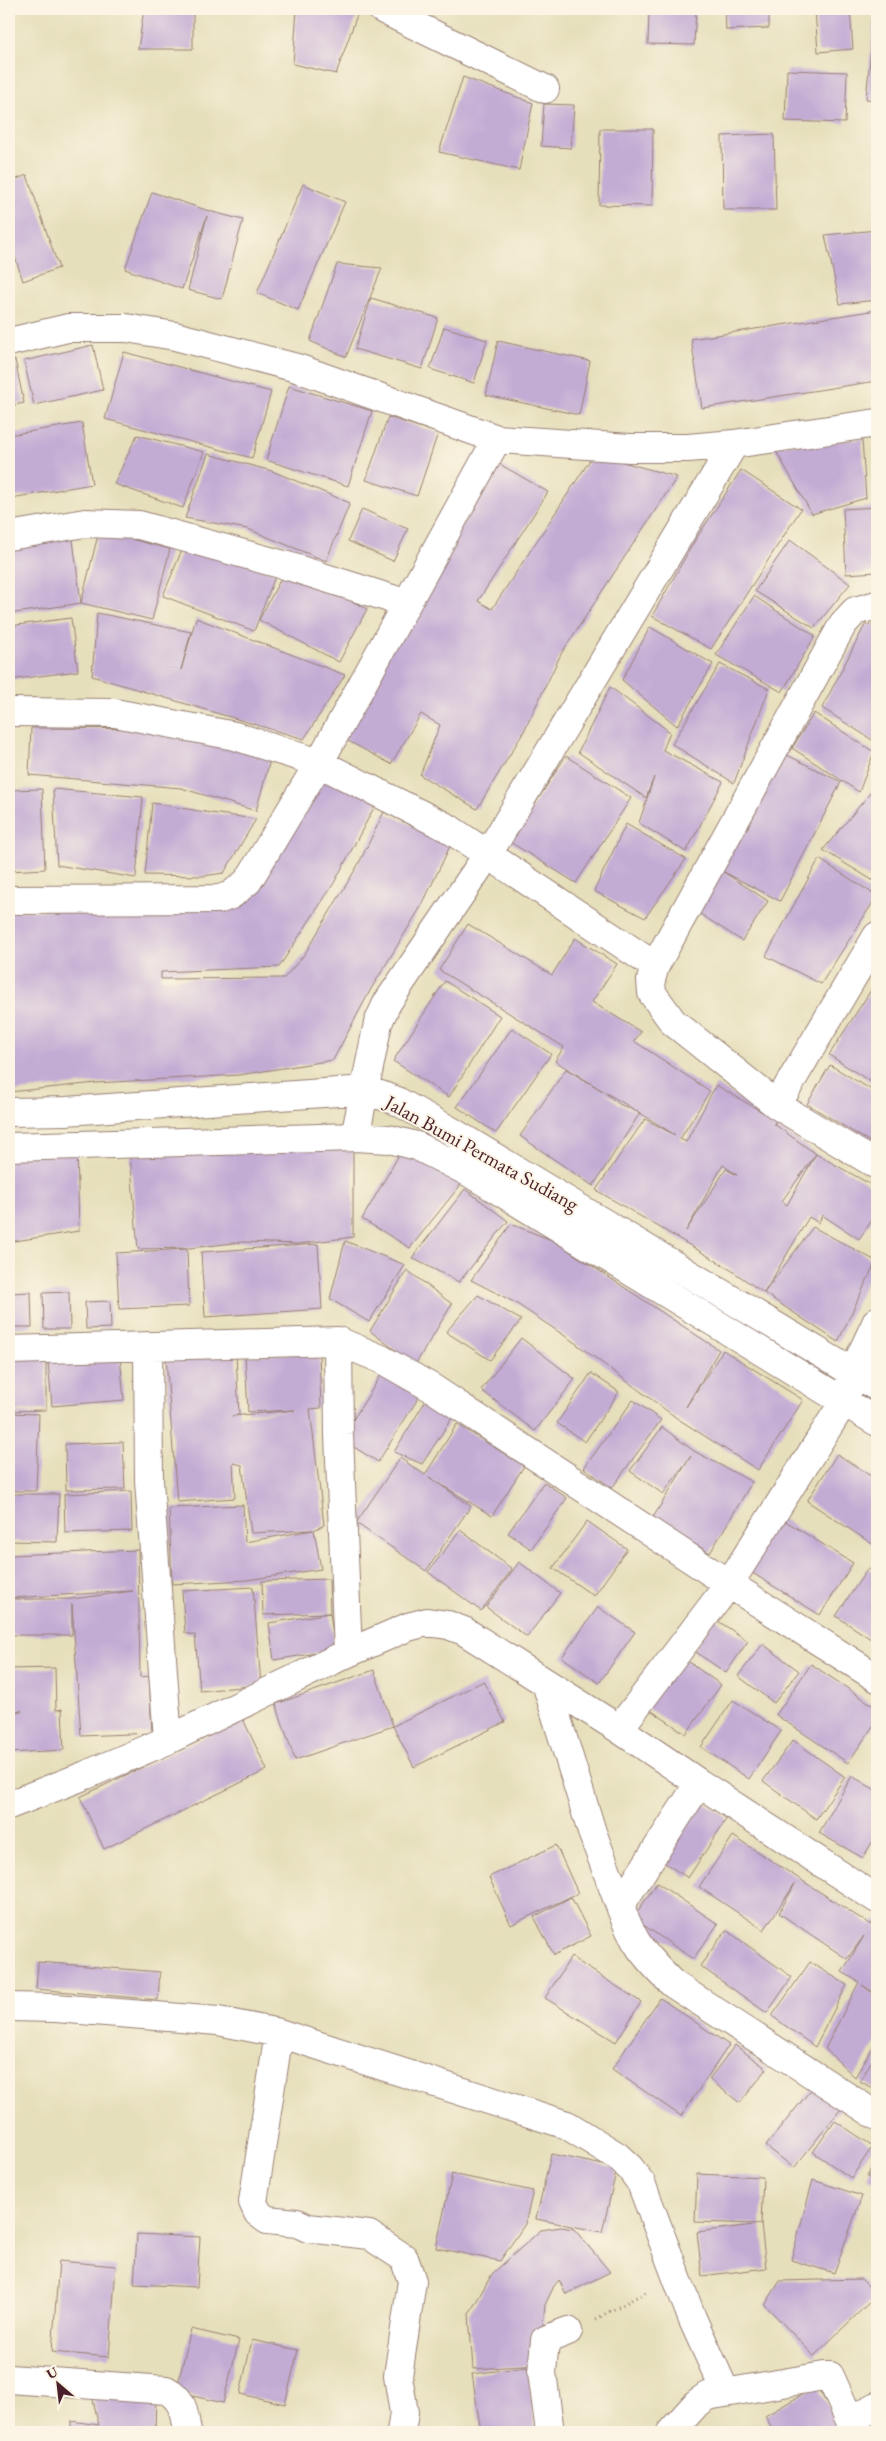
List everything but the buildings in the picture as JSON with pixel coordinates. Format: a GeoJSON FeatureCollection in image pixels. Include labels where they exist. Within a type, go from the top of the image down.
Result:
{"type":"FeatureCollection","features":[{"type":"Feature","properties":{"kind":"street"},"geometry":{"type":"LineString","coordinates":[[382,9],[545,89]]}},
{"type":"Feature","properties":{"kind":"street"},"geometry":{"type":"LineString","coordinates":[[9,342],[68,328],[126,328],[175,336],[297,368],[497,439],[630,448],[688,448],[734,444],[877,423]]}},
{"type":"Feature","properties":{"kind":"street"},"geometry":{"type":"LineString","coordinates":[[9,900],[220,900],[231,895],[248,881],[319,763],[497,439]]}},
{"type":"Feature","properties":{"kind":"street"},"geometry":{"type":"LineString","coordinates":[[355,1136],[366,1090],[378,1023],[387,1003],[488,854],[734,444]]}},
{"type":"Feature","properties":{"kind":"street"},"geometry":{"type":"LineString","coordinates":[[9,536],[85,523],[139,525],[290,567],[405,604]]}},
{"type":"Feature","properties":{"kind":"street"},"geometry":{"type":"LineString","coordinates":[[877,605],[855,611],[843,624],[655,966],[651,980],[652,993],[673,1022],[777,1105],[877,1165]]}},
{"type":"Feature","properties":{"kind":"street"},"geometry":{"type":"LineString","coordinates":[[9,712],[115,713],[235,736],[319,763],[448,828],[655,966]]}},
{"type":"Feature","properties":{"kind":"street"},"geometry":{"type":"LineString","coordinates":[[777,1105],[877,936]]}},
{"type":"Feature","properties":{"kind":"street","name":"Jalan Bumi Permata Sudiang"},"geometry":{"type":"LineString","coordinates":[[9,1112],[66,1110],[366,1090],[397,1101],[451,1131],[877,1387]]}},
{"type":"Feature","properties":{"kind":"street","name":"Jalan Bumi Permata Sudiang"},"geometry":{"type":"LineString","coordinates":[[9,1147],[355,1136],[389,1138],[417,1146],[470,1173],[845,1400],[877,1422]]}},
{"type":"Feature","properties":{"kind":"street"},"geometry":{"type":"LineString","coordinates":[[619,1728],[730,1584],[845,1400],[853,1372],[877,1321]]}},
{"type":"Feature","properties":{"kind":"street"},"geometry":{"type":"LineString","coordinates":[[338,1340],[339,1435],[348,1653]]}},
{"type":"Feature","properties":{"kind":"street"},"geometry":{"type":"LineString","coordinates":[[9,1350],[338,1340],[382,1359],[432,1388],[730,1584],[877,1678]]}},
{"type":"Feature","properties":{"kind":"street"},"geometry":{"type":"LineString","coordinates":[[148,1346],[149,1481],[168,1740]]}},
{"type":"Feature","properties":{"kind":"street"},"geometry":{"type":"LineString","coordinates":[[9,1805],[168,1740],[348,1653],[408,1627],[428,1622],[464,1631],[619,1728],[699,1783],[877,1899]]}},
{"type":"Feature","properties":{"kind":"street"},"geometry":{"type":"LineString","coordinates":[[546,1683],[592,1832],[633,1939],[647,1959],[673,1984],[877,2116]]}},
{"type":"Feature","properties":{"kind":"street"},"geometry":{"type":"LineString","coordinates":[[620,1906],[699,1783]]}},
{"type":"Feature","properties":{"kind":"street"},"geometry":{"type":"LineString","coordinates":[[9,2007],[56,2008],[218,2021],[279,2033],[567,2125],[617,2156],[630,2168],[645,2191],[675,2277],[725,2391]]}},
{"type":"Feature","properties":{"kind":"street"},"geometry":{"type":"LineString","coordinates":[[279,2033],[253,2202],[258,2213],[267,2220],[296,2223],[308,2228],[368,2234],[404,2258],[412,2281],[398,2376],[404,2413],[401,2432]]}},
{"type":"Feature","properties":{"kind":"street"},"geometry":{"type":"LineString","coordinates":[[550,2432],[542,2372],[545,2340],[568,2331]]}},
{"type":"Feature","properties":{"kind":"street"},"geometry":{"type":"LineString","coordinates":[[671,2432],[696,2403],[707,2396],[725,2391],[809,2377],[830,2376],[852,2426],[877,2406]]}},
{"type":"Feature","properties":{"kind":"street"},"geometry":{"type":"LineString","coordinates":[[9,2379],[166,2390],[172,2393],[182,2404],[187,2432]]}},
{"type":"Feature","properties":{"kind":"path"},"geometry":{"type":"LineString","coordinates":[[568,2331],[607,2314],[675,2277]]}}]}
